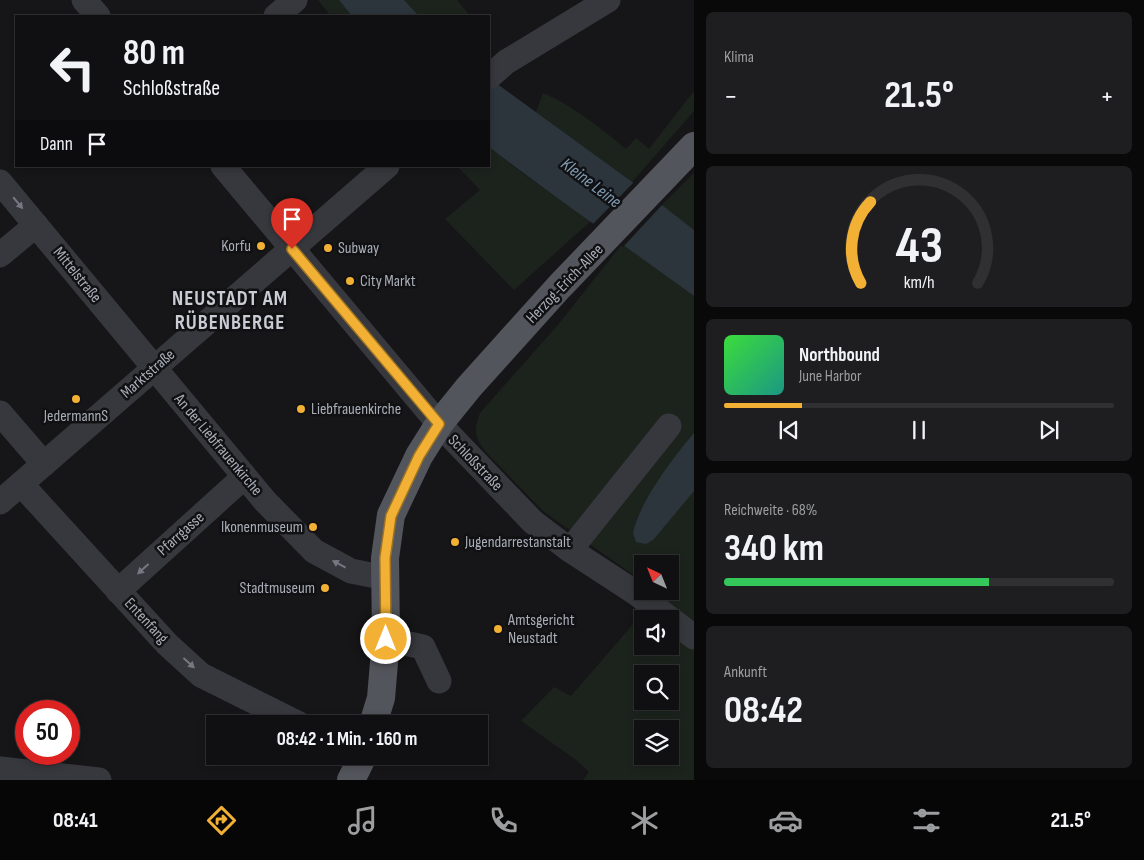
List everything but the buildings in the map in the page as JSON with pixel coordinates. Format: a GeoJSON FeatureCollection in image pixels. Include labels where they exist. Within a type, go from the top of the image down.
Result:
{"type":"FeatureCollection","features":[{"type":"Feature","properties":{"kind":"main road","name":"Herzog-Erich-Allee"},"geometry":{"type":"LineString","coordinates":[[386,639],[385,558],[391,516],[419,456],[439,424],[469,387],[559,287],[600,247],[694,146]]}},
{"type":"Feature","properties":{"kind":"main road"},"geometry":{"type":"LineString","coordinates":[[376,715],[381,698],[386,639]]}},
{"type":"Feature","properties":{"kind":"main road"},"geometry":{"type":"LineString","coordinates":[[350,780],[358,765]]}},
{"type":"Feature","properties":{"kind":"street"},"geometry":{"type":"LineString","coordinates":[[84,0],[97,15]]}},
{"type":"Feature","properties":{"kind":"street"},"geometry":{"type":"LineString","coordinates":[[277,15],[295,0]]}},
{"type":"Feature","properties":{"kind":"street"},"geometry":{"type":"LineString","coordinates":[[492,74],[506,62],[608,0]]}},
{"type":"Feature","properties":{"kind":"street","name":"Schloßstraße"},"geometry":{"type":"LineString","coordinates":[[224,167],[439,424],[533,522],[570,550],[649,602],[694,637]]}},
{"type":"Feature","properties":{"kind":"street","name":"Marktstraße"},"geometry":{"type":"LineString","coordinates":[[0,502],[386,167]]}},
{"type":"Feature","properties":{"kind":"street","name":"Mittelstraße"},"geometry":{"type":"LineString","coordinates":[[0,182],[154,368]]}},
{"type":"Feature","properties":{"kind":"street"},"geometry":{"type":"LineString","coordinates":[[0,256],[36,224]]}},
{"type":"Feature","properties":{"kind":"street","name":"An der Liebfrauenkirche"},"geometry":{"type":"LineString","coordinates":[[154,368],[244,477],[314,551],[351,571],[386,578]]}},
{"type":"Feature","properties":{"kind":"street"},"geometry":{"type":"LineString","coordinates":[[0,413],[44,464]]}},
{"type":"Feature","properties":{"kind":"street"},"geometry":{"type":"LineString","coordinates":[[570,550],[669,426]]}},
{"type":"Feature","properties":{"kind":"street","name":"Pfarrgasse"},"geometry":{"type":"LineString","coordinates":[[118,591],[244,477]]}},
{"type":"Feature","properties":{"kind":"street","name":"Entenfang"},"geometry":{"type":"LineString","coordinates":[[21,484],[66,531],[167,644],[201,675],[281,715]]}},
{"type":"Feature","properties":{"kind":"street"},"geometry":{"type":"LineString","coordinates":[[386,639],[423,647],[439,681]]}},
{"type":"Feature","properties":{"kind":"street"},"geometry":{"type":"LineString","coordinates":[[0,768],[99,780]]}},
{"type":"Feature","properties":{"kind":"shaded area"},"geometry":{"type":"Polygon","coordinates":[[[318,0],[339,0],[351,15],[330,15],[318,0]]]}},
{"type":"Feature","properties":{"kind":"shaded area"},"geometry":{"type":"Polygon","coordinates":[[[404,0],[457,0],[469,15],[418,15],[404,0]]]}},
{"type":"Feature","properties":{"kind":"shaded area"},"geometry":{"type":"Polygon","coordinates":[[[694,91],[694,111],[632,182],[536,112],[543,93],[576,111],[626,149],[636,138],[649,149],[694,91]]]}},
{"type":"Feature","properties":{"kind":"shaded area"},"geometry":{"type":"Polygon","coordinates":[[[490,148],[591,221],[514,290],[445,219],[480,190],[458,167],[490,167],[490,148]]]}},
{"type":"Feature","properties":{"kind":"shaded area"},"geometry":{"type":"Polygon","coordinates":[[[694,173],[694,230],[661,206],[694,173]]]}},
{"type":"Feature","properties":{"kind":"shaded area"},"geometry":{"type":"Polygon","coordinates":[[[623,243],[694,296],[694,780],[583,780],[589,772],[575,759],[521,721],[554,687],[571,696],[634,623],[634,655],[679,655],[679,610],[645,610],[654,600],[679,600],[679,555],[634,555],[634,575],[543,511],[486,452],[479,442],[476,434],[476,424],[480,413],[557,326],[623,243]]]}},
{"type":"Feature","properties":{"kind":"water"},"geometry":{"type":"Polygon","coordinates":[[[339,0],[404,0],[418,15],[351,15],[339,0]]]}},
{"type":"Feature","properties":{"kind":"water","name":"Kleine Leine"},"geometry":{"type":"Polygon","coordinates":[[[490,79],[635,184],[694,230],[694,296],[490,148],[490,79]]]}},
{"type":"Feature","properties":{"kind":"water"},"geometry":{"type":"Polygon","coordinates":[[[694,433],[694,491],[653,540],[646,544],[636,542],[633,533],[642,508],[676,455],[694,433]]]}},
{"type":"Feature","properties":{"kind":"pier"},"geometry":{"type":"Polygon","coordinates":[[[635,181],[663,204],[623,247],[592,225],[635,181]]]}},
{"type":"Feature","properties":{"kind":"place","name":"Korfu"},"geometry":{"type":"Point","coordinates":[261,246]}},
{"type":"Feature","properties":{"kind":"place","name":"Subway"},"geometry":{"type":"Point","coordinates":[328,248]}},
{"type":"Feature","properties":{"kind":"place","name":"City Markt"},"geometry":{"type":"Point","coordinates":[350,281]}},
{"type":"Feature","properties":{"kind":"place","name":"JedermannS"},"geometry":{"type":"Point","coordinates":[76,399]}},
{"type":"Feature","properties":{"kind":"place","name":"Liebfrauenkirche"},"geometry":{"type":"Point","coordinates":[301,409]}},
{"type":"Feature","properties":{"kind":"place","name":"Ikonenmuseum"},"geometry":{"type":"Point","coordinates":[313,527]}},
{"type":"Feature","properties":{"kind":"place","name":"Jugendarrestanstalt"},"geometry":{"type":"Point","coordinates":[455,542]}},
{"type":"Feature","properties":{"kind":"place","name":"Stadtmuseum"},"geometry":{"type":"Point","coordinates":[325,588]}},
{"type":"Feature","properties":{"kind":"place","name":"Amtsgericht Neustadt"},"geometry":{"type":"Point","coordinates":[498,629]}},
{"type":"Feature","properties":{"kind":"district","name":"NEUSTADT AM RÜBENBERGE"},"geometry":{"type":"Point","coordinates":[230,310]}},
{"type":"Feature","properties":{"kind":"route"},"geometry":{"type":"LineString","coordinates":[[292,249],[439,424],[419,456],[391,516],[385,558],[386,639]]}}]}
